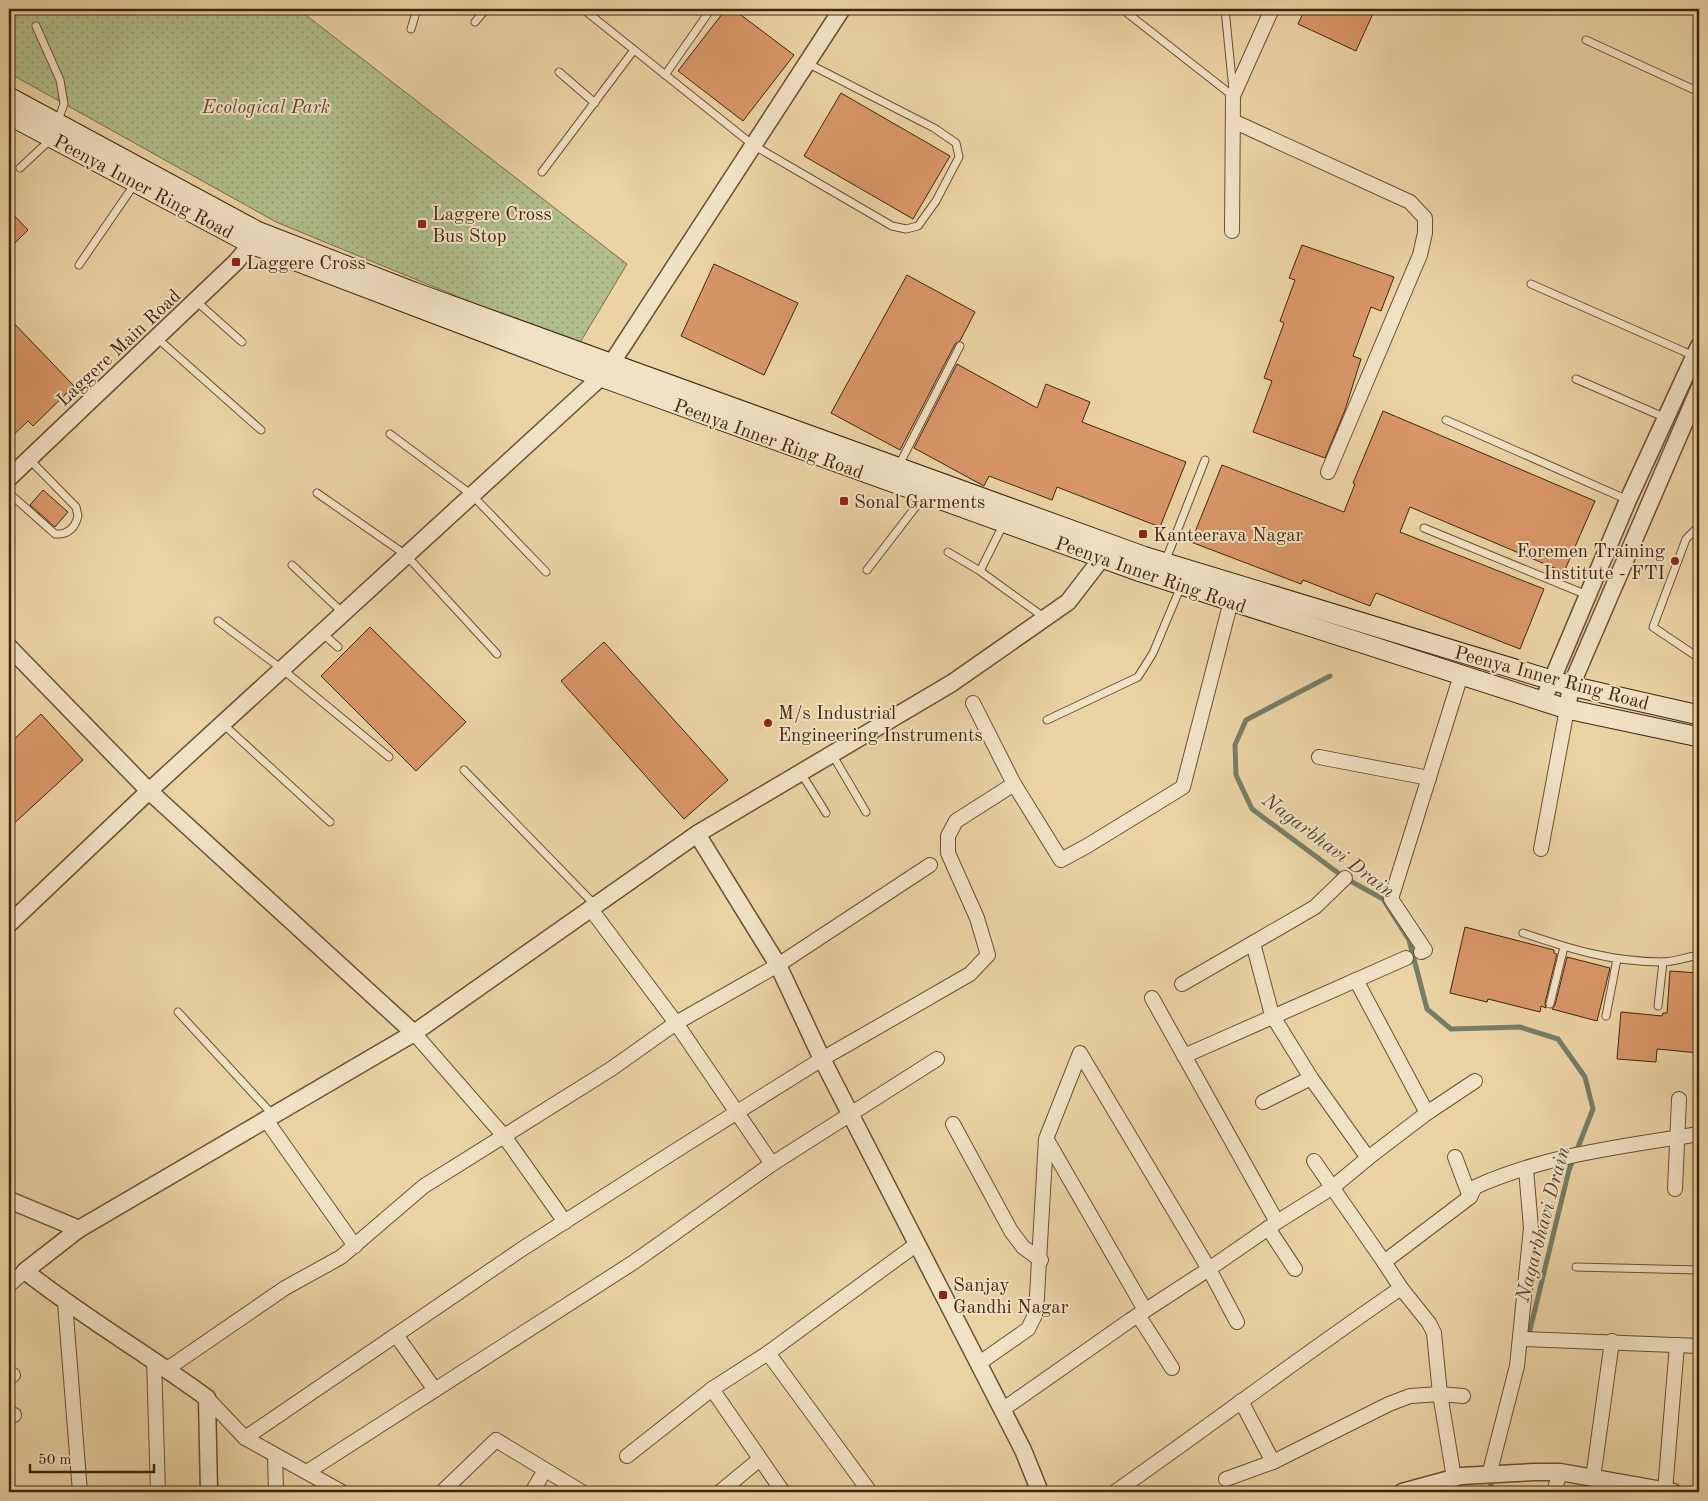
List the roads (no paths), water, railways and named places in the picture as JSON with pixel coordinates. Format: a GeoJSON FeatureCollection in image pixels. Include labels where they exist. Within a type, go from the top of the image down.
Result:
{"type":"FeatureCollection","features":[{"type":"Feature","properties":{"kind":"main road","name":"Peenya Inner Ring Road"},"geometry":{"type":"LineString","coordinates":[[9,97],[54,130],[136,182],[254,237],[1004,523],[1105,551],[1165,563],[1571,686],[1699,715]]}},
{"type":"Feature","properties":{"kind":"main road","name":"Peenya Inner Ring Road"},"geometry":{"type":"LineString","coordinates":[[9,115],[54,130],[254,237]]}},
{"type":"Feature","properties":{"kind":"main road","name":"Peenya Inner Ring Road"},"geometry":{"type":"LineString","coordinates":[[606,370],[898,468],[1105,551],[1181,585],[1567,709],[1699,737]]}},
{"type":"Feature","properties":{"kind":"street"},"geometry":{"type":"LineString","coordinates":[[9,924],[149,791],[606,370],[842,9]]}},
{"type":"Feature","properties":{"kind":"street"},"geometry":{"type":"LineString","coordinates":[[1232,231],[1233,96],[1272,9]]}},
{"type":"Feature","properties":{"kind":"street"},"geometry":{"type":"LineString","coordinates":[[1233,121],[1410,202],[1425,218],[1425,233],[1420,255],[1328,472]]}},
{"type":"Feature","properties":{"kind":"street","name":"Laggere Main Road"},"geometry":{"type":"LineString","coordinates":[[9,478],[236,262],[254,237]]}},
{"type":"Feature","properties":{"kind":"street"},"geometry":{"type":"LineString","coordinates":[[1543,701],[1628,500],[1697,351]]}},
{"type":"Feature","properties":{"kind":"street"},"geometry":{"type":"LineString","coordinates":[[1541,849],[1571,686],[1699,390]]}},
{"type":"Feature","properties":{"kind":"street"},"geometry":{"type":"LineString","coordinates":[[9,1285],[24,1271],[79,1229],[414,1033],[697,834],[952,684],[1068,602],[1105,551]]}},
{"type":"Feature","properties":{"kind":"street"},"geometry":{"type":"LineString","coordinates":[[973,704],[1014,784],[1061,860],[1183,787],[1231,601]]}},
{"type":"Feature","properties":{"kind":"street"},"geometry":{"type":"LineString","coordinates":[[9,646],[149,791],[414,1033],[504,1136],[565,1222]]}},
{"type":"Feature","properties":{"kind":"street"},"geometry":{"type":"LineString","coordinates":[[1421,952],[1425,950],[1391,900],[1461,675]]}},
{"type":"Feature","properties":{"kind":"street"},"geometry":{"type":"LineString","coordinates":[[1318,757],[1429,778]]}},
{"type":"Feature","properties":{"kind":"street"},"geometry":{"type":"LineString","coordinates":[[245,1438],[565,1222],[822,1059],[970,974],[988,955],[977,918],[948,853],[948,836],[956,821],[1014,784]]}},
{"type":"Feature","properties":{"kind":"street"},"geometry":{"type":"LineString","coordinates":[[697,834],[778,964],[822,1059],[1023,1450],[1040,1492]]}},
{"type":"Feature","properties":{"kind":"street"},"geometry":{"type":"LineString","coordinates":[[161,1365],[285,1288],[341,1257],[424,1186],[611,1069],[676,1023],[778,964],[930,865]]}},
{"type":"Feature","properties":{"kind":"street"},"geometry":{"type":"LineString","coordinates":[[1182,984],[1314,907],[1345,878]]}},
{"type":"Feature","properties":{"kind":"street"},"geometry":{"type":"LineString","coordinates":[[593,907],[676,1023],[772,1164]]}},
{"type":"Feature","properties":{"kind":"street"},"geometry":{"type":"LineString","coordinates":[[1253,943],[1272,1015],[1310,1078],[1368,1158]]}},
{"type":"Feature","properties":{"kind":"street"},"geometry":{"type":"LineString","coordinates":[[1184,1056],[1272,1015],[1406,958]]}},
{"type":"Feature","properties":{"kind":"street"},"geometry":{"type":"LineString","coordinates":[[1356,980],[1427,1113]]}},
{"type":"Feature","properties":{"kind":"street"},"geometry":{"type":"LineString","coordinates":[[1152,998],[1295,1269]]}},
{"type":"Feature","properties":{"kind":"street"},"geometry":{"type":"LineString","coordinates":[[978,1364],[1028,1329],[1036,1313],[1041,1260],[1046,1139],[1080,1053],[1209,1269],[1237,1322]]}},
{"type":"Feature","properties":{"kind":"street"},"geometry":{"type":"LineString","coordinates":[[307,1472],[634,1262],[772,1164],[937,1059]]}},
{"type":"Feature","properties":{"kind":"street"},"geometry":{"type":"LineString","coordinates":[[1263,1102],[1310,1078]]}},
{"type":"Feature","properties":{"kind":"street"},"geometry":{"type":"LineString","coordinates":[[1002,1410],[1141,1313],[1333,1187],[1427,1113],[1475,1081]]}},
{"type":"Feature","properties":{"kind":"street"},"geometry":{"type":"LineString","coordinates":[[1674,1189],[1679,1099]]}},
{"type":"Feature","properties":{"kind":"street"},"geometry":{"type":"LineString","coordinates":[[269,1118],[355,1246]]}},
{"type":"Feature","properties":{"kind":"street"},"geometry":{"type":"LineString","coordinates":[[953,1124],[1011,1231],[1023,1247],[1041,1260]]}},
{"type":"Feature","properties":{"kind":"street"},"geometry":{"type":"LineString","coordinates":[[1384,1262],[1470,1197],[1475,1187],[1504,1174],[1599,1150],[1699,1134]]}},
{"type":"Feature","properties":{"kind":"street"},"geometry":{"type":"LineString","coordinates":[[1046,1139],[1172,1368]]}},
{"type":"Feature","properties":{"kind":"street"},"geometry":{"type":"LineString","coordinates":[[1455,1157],[1470,1197]]}},
{"type":"Feature","properties":{"kind":"street"},"geometry":{"type":"LineString","coordinates":[[1314,1161],[1401,1288],[1429,1323],[1434,1333],[1440,1394],[1458,1477]]}},
{"type":"Feature","properties":{"kind":"street"},"geometry":{"type":"LineString","coordinates":[[1489,1475],[1526,1339],[1531,1228],[1526,1168]]}},
{"type":"Feature","properties":{"kind":"street"},"geometry":{"type":"LineString","coordinates":[[9,1200],[79,1229]]}},
{"type":"Feature","properties":{"kind":"street"},"geometry":{"type":"LineString","coordinates":[[627,1456],[712,1389],[768,1353],[917,1244]]}},
{"type":"Feature","properties":{"kind":"street"},"geometry":{"type":"LineString","coordinates":[[24,1271],[65,1303],[161,1365],[206,1398],[245,1438],[342,1492]]}},
{"type":"Feature","properties":{"kind":"street"},"geometry":{"type":"LineString","coordinates":[[1115,1492],[1311,1349],[1401,1288]]}},
{"type":"Feature","properties":{"kind":"street"},"geometry":{"type":"LineString","coordinates":[[65,1303],[80,1492]]}},
{"type":"Feature","properties":{"kind":"street"},"geometry":{"type":"LineString","coordinates":[[396,1335],[435,1390]]}},
{"type":"Feature","properties":{"kind":"street"},"geometry":{"type":"LineString","coordinates":[[1526,1339],[1699,1346]]}},
{"type":"Feature","properties":{"kind":"street"},"geometry":{"type":"LineString","coordinates":[[1593,1478],[1612,1341]]}},
{"type":"Feature","properties":{"kind":"street"},"geometry":{"type":"LineString","coordinates":[[1402,1492],[1458,1477],[1534,1472],[1560,1472],[1661,1491],[1677,1345]]}},
{"type":"Feature","properties":{"kind":"street"},"geometry":{"type":"LineString","coordinates":[[768,1353],[870,1492]]}},
{"type":"Feature","properties":{"kind":"street"},"geometry":{"type":"LineString","coordinates":[[158,1492],[161,1365]]}},
{"type":"Feature","properties":{"kind":"street"},"geometry":{"type":"LineString","coordinates":[[712,1389],[783,1492]]}},
{"type":"Feature","properties":{"kind":"street"},"geometry":{"type":"LineString","coordinates":[[1226,1479],[1273,1462],[1389,1404],[1410,1396],[1440,1394],[1463,1396]]}},
{"type":"Feature","properties":{"kind":"street"},"geometry":{"type":"LineString","coordinates":[[206,1398],[209,1492]]}},
{"type":"Feature","properties":{"kind":"street"},"geometry":{"type":"LineString","coordinates":[[1241,1401],[1273,1462]]}},
{"type":"Feature","properties":{"kind":"street"},"geometry":{"type":"LineString","coordinates":[[442,1492],[496,1440],[582,1492]]}},
{"type":"Feature","properties":{"kind":"street"},"geometry":{"type":"LineString","coordinates":[[275,1454],[276,1492]]}},
{"type":"Feature","properties":{"kind":"street"},"geometry":{"type":"LineString","coordinates":[[720,1492],[760,1459]]}},
{"type":"Feature","properties":{"kind":"street"},"geometry":{"type":"LineString","coordinates":[[532,1492],[545,1470]]}},
{"type":"Feature","properties":{"kind":"street"},"geometry":{"type":"LineString","coordinates":[[1554,1492],[1560,1472]]}},
{"type":"Feature","properties":{"kind":"lane"},"geometry":{"type":"LineString","coordinates":[[411,29],[417,9]]}},
{"type":"Feature","properties":{"kind":"lane"},"geometry":{"type":"LineString","coordinates":[[475,22],[486,9]]}},
{"type":"Feature","properties":{"kind":"lane"},"geometry":{"type":"LineString","coordinates":[[583,9],[753,145],[892,226],[906,228],[918,226],[936,202],[959,157],[956,143],[934,128],[806,63]]}},
{"type":"Feature","properties":{"kind":"lane"},"geometry":{"type":"LineString","coordinates":[[665,75],[711,9]]}},
{"type":"Feature","properties":{"kind":"lane"},"geometry":{"type":"LineString","coordinates":[[1122,9],[1233,96]]}},
{"type":"Feature","properties":{"kind":"lane"},"geometry":{"type":"LineString","coordinates":[[1225,9],[1233,96]]}},
{"type":"Feature","properties":{"kind":"lane"},"geometry":{"type":"LineString","coordinates":[[20,168],[54,130],[64,104],[60,80],[36,26]]}},
{"type":"Feature","properties":{"kind":"lane"},"geometry":{"type":"LineString","coordinates":[[1586,40],[1699,92]]}},
{"type":"Feature","properties":{"kind":"lane"},"geometry":{"type":"LineString","coordinates":[[542,172],[634,50]]}},
{"type":"Feature","properties":{"kind":"lane"},"geometry":{"type":"LineString","coordinates":[[559,72],[595,103]]}},
{"type":"Feature","properties":{"kind":"lane"},"geometry":{"type":"LineString","coordinates":[[79,265],[136,182]]}},
{"type":"Feature","properties":{"kind":"lane"},"geometry":{"type":"LineString","coordinates":[[1531,284],[1697,351]]}},
{"type":"Feature","properties":{"kind":"lane"},"geometry":{"type":"LineString","coordinates":[[196,301],[242,342]]}},
{"type":"Feature","properties":{"kind":"lane"},"geometry":{"type":"LineString","coordinates":[[157,337],[261,430]]}},
{"type":"Feature","properties":{"kind":"lane"},"geometry":{"type":"LineString","coordinates":[[898,468],[960,346]]}},
{"type":"Feature","properties":{"kind":"lane"},"geometry":{"type":"LineString","coordinates":[[1576,379],[1666,418]]}},
{"type":"Feature","properties":{"kind":"lane"},"geometry":{"type":"LineString","coordinates":[[1446,420],[1628,500]]}},
{"type":"Feature","properties":{"kind":"lane"},"geometry":{"type":"LineString","coordinates":[[390,434],[472,495],[546,572]]}},
{"type":"Feature","properties":{"kind":"lane"},"geometry":{"type":"LineString","coordinates":[[9,493],[55,534],[67,533],[77,521],[76,507],[28,459]]}},
{"type":"Feature","properties":{"kind":"lane"},"geometry":{"type":"LineString","coordinates":[[1165,563],[1205,460]]}},
{"type":"Feature","properties":{"kind":"lane"},"geometry":{"type":"LineString","coordinates":[[317,494],[406,555],[497,654]]}},
{"type":"Feature","properties":{"kind":"lane"},"geometry":{"type":"LineString","coordinates":[[867,570],[926,494]]}},
{"type":"Feature","properties":{"kind":"lane"},"geometry":{"type":"LineString","coordinates":[[980,571],[1004,523]]}},
{"type":"Feature","properties":{"kind":"lane"},"geometry":{"type":"LineString","coordinates":[[1699,526],[1686,539],[1653,627],[1699,658]]}},
{"type":"Feature","properties":{"kind":"lane"},"geometry":{"type":"LineString","coordinates":[[1424,528],[1587,596]]}},
{"type":"Feature","properties":{"kind":"lane"},"geometry":{"type":"LineString","coordinates":[[948,552],[980,571],[1045,618]]}},
{"type":"Feature","properties":{"kind":"lane"},"geometry":{"type":"LineString","coordinates":[[292,565],[343,613]]}},
{"type":"Feature","properties":{"kind":"lane"},"geometry":{"type":"LineString","coordinates":[[1047,720],[1138,677],[1153,653],[1181,585]]}},
{"type":"Feature","properties":{"kind":"lane"},"geometry":{"type":"LineString","coordinates":[[218,621],[282,669],[389,757]]}},
{"type":"Feature","properties":{"kind":"lane"},"geometry":{"type":"LineString","coordinates":[[322,632],[338,647]]}},
{"type":"Feature","properties":{"kind":"lane"},"geometry":{"type":"LineString","coordinates":[[222,724],[330,822]]}},
{"type":"Feature","properties":{"kind":"lane"},"geometry":{"type":"LineString","coordinates":[[832,754],[866,812]]}},
{"type":"Feature","properties":{"kind":"lane"},"geometry":{"type":"LineString","coordinates":[[464,770],[593,907]]}},
{"type":"Feature","properties":{"kind":"lane"},"geometry":{"type":"LineString","coordinates":[[800,773],[826,813]]}},
{"type":"Feature","properties":{"kind":"lane"},"geometry":{"type":"LineString","coordinates":[[1523,933],[1585,954],[1663,962],[1699,955]]}},
{"type":"Feature","properties":{"kind":"lane"},"geometry":{"type":"LineString","coordinates":[[1550,1004],[1564,947]]}},
{"type":"Feature","properties":{"kind":"lane"},"geometry":{"type":"LineString","coordinates":[[1406,958],[1421,952]]}},
{"type":"Feature","properties":{"kind":"lane"},"geometry":{"type":"LineString","coordinates":[[1606,1016],[1617,958]]}},
{"type":"Feature","properties":{"kind":"lane"},"geometry":{"type":"LineString","coordinates":[[1658,1006],[1663,962]]}},
{"type":"Feature","properties":{"kind":"lane"},"geometry":{"type":"LineString","coordinates":[[178,1012],[269,1118]]}},
{"type":"Feature","properties":{"kind":"lane"},"geometry":{"type":"LineString","coordinates":[[1576,1267],[1699,1270]]}},
{"type":"Feature","properties":{"kind":"waterway","name":"Nagarbhavi Drain"},"geometry":{"type":"LineString","coordinates":[[1330,676],[1246,720],[1235,745],[1236,775],[1252,809],[1345,878],[1383,899],[1409,940],[1427,1009],[1451,1029],[1520,1027],[1558,1039],[1585,1077],[1593,1109],[1569,1170],[1528,1338]]}},
{"type":"Feature","properties":{"kind":"waterway","name":"Nagarbhavi Drain"},"geometry":{"type":"LineString","coordinates":[[1489,1492],[1493,1477]]}},
{"type":"Feature","properties":{"kind":"place","name":"Laggere Cross Bus Stop"},"geometry":{"type":"Point","coordinates":[422,224]}},
{"type":"Feature","properties":{"kind":"place","name":"Laggere Cross"},"geometry":{"type":"Point","coordinates":[236,262]}},
{"type":"Feature","properties":{"kind":"place","name":"Sonal Garments"},"geometry":{"type":"Point","coordinates":[844,501]}},
{"type":"Feature","properties":{"kind":"place","name":"Kanteerava Nagar"},"geometry":{"type":"Point","coordinates":[1143,534]}},
{"type":"Feature","properties":{"kind":"place","name":"Foremen Training Institute - FTI"},"geometry":{"type":"Point","coordinates":[1675,561]}},
{"type":"Feature","properties":{"kind":"place","name":"M/s Industrial Engineering Instruments"},"geometry":{"type":"Point","coordinates":[768,723]}},
{"type":"Feature","properties":{"kind":"place","name":"Sanjay Gandhi Nagar"},"geometry":{"type":"Point","coordinates":[943,1295]}},
{"type":"Feature","properties":{"kind":"park label","name":"Ecological Park"},"geometry":{"type":"Point","coordinates":[266,106]}}]}
